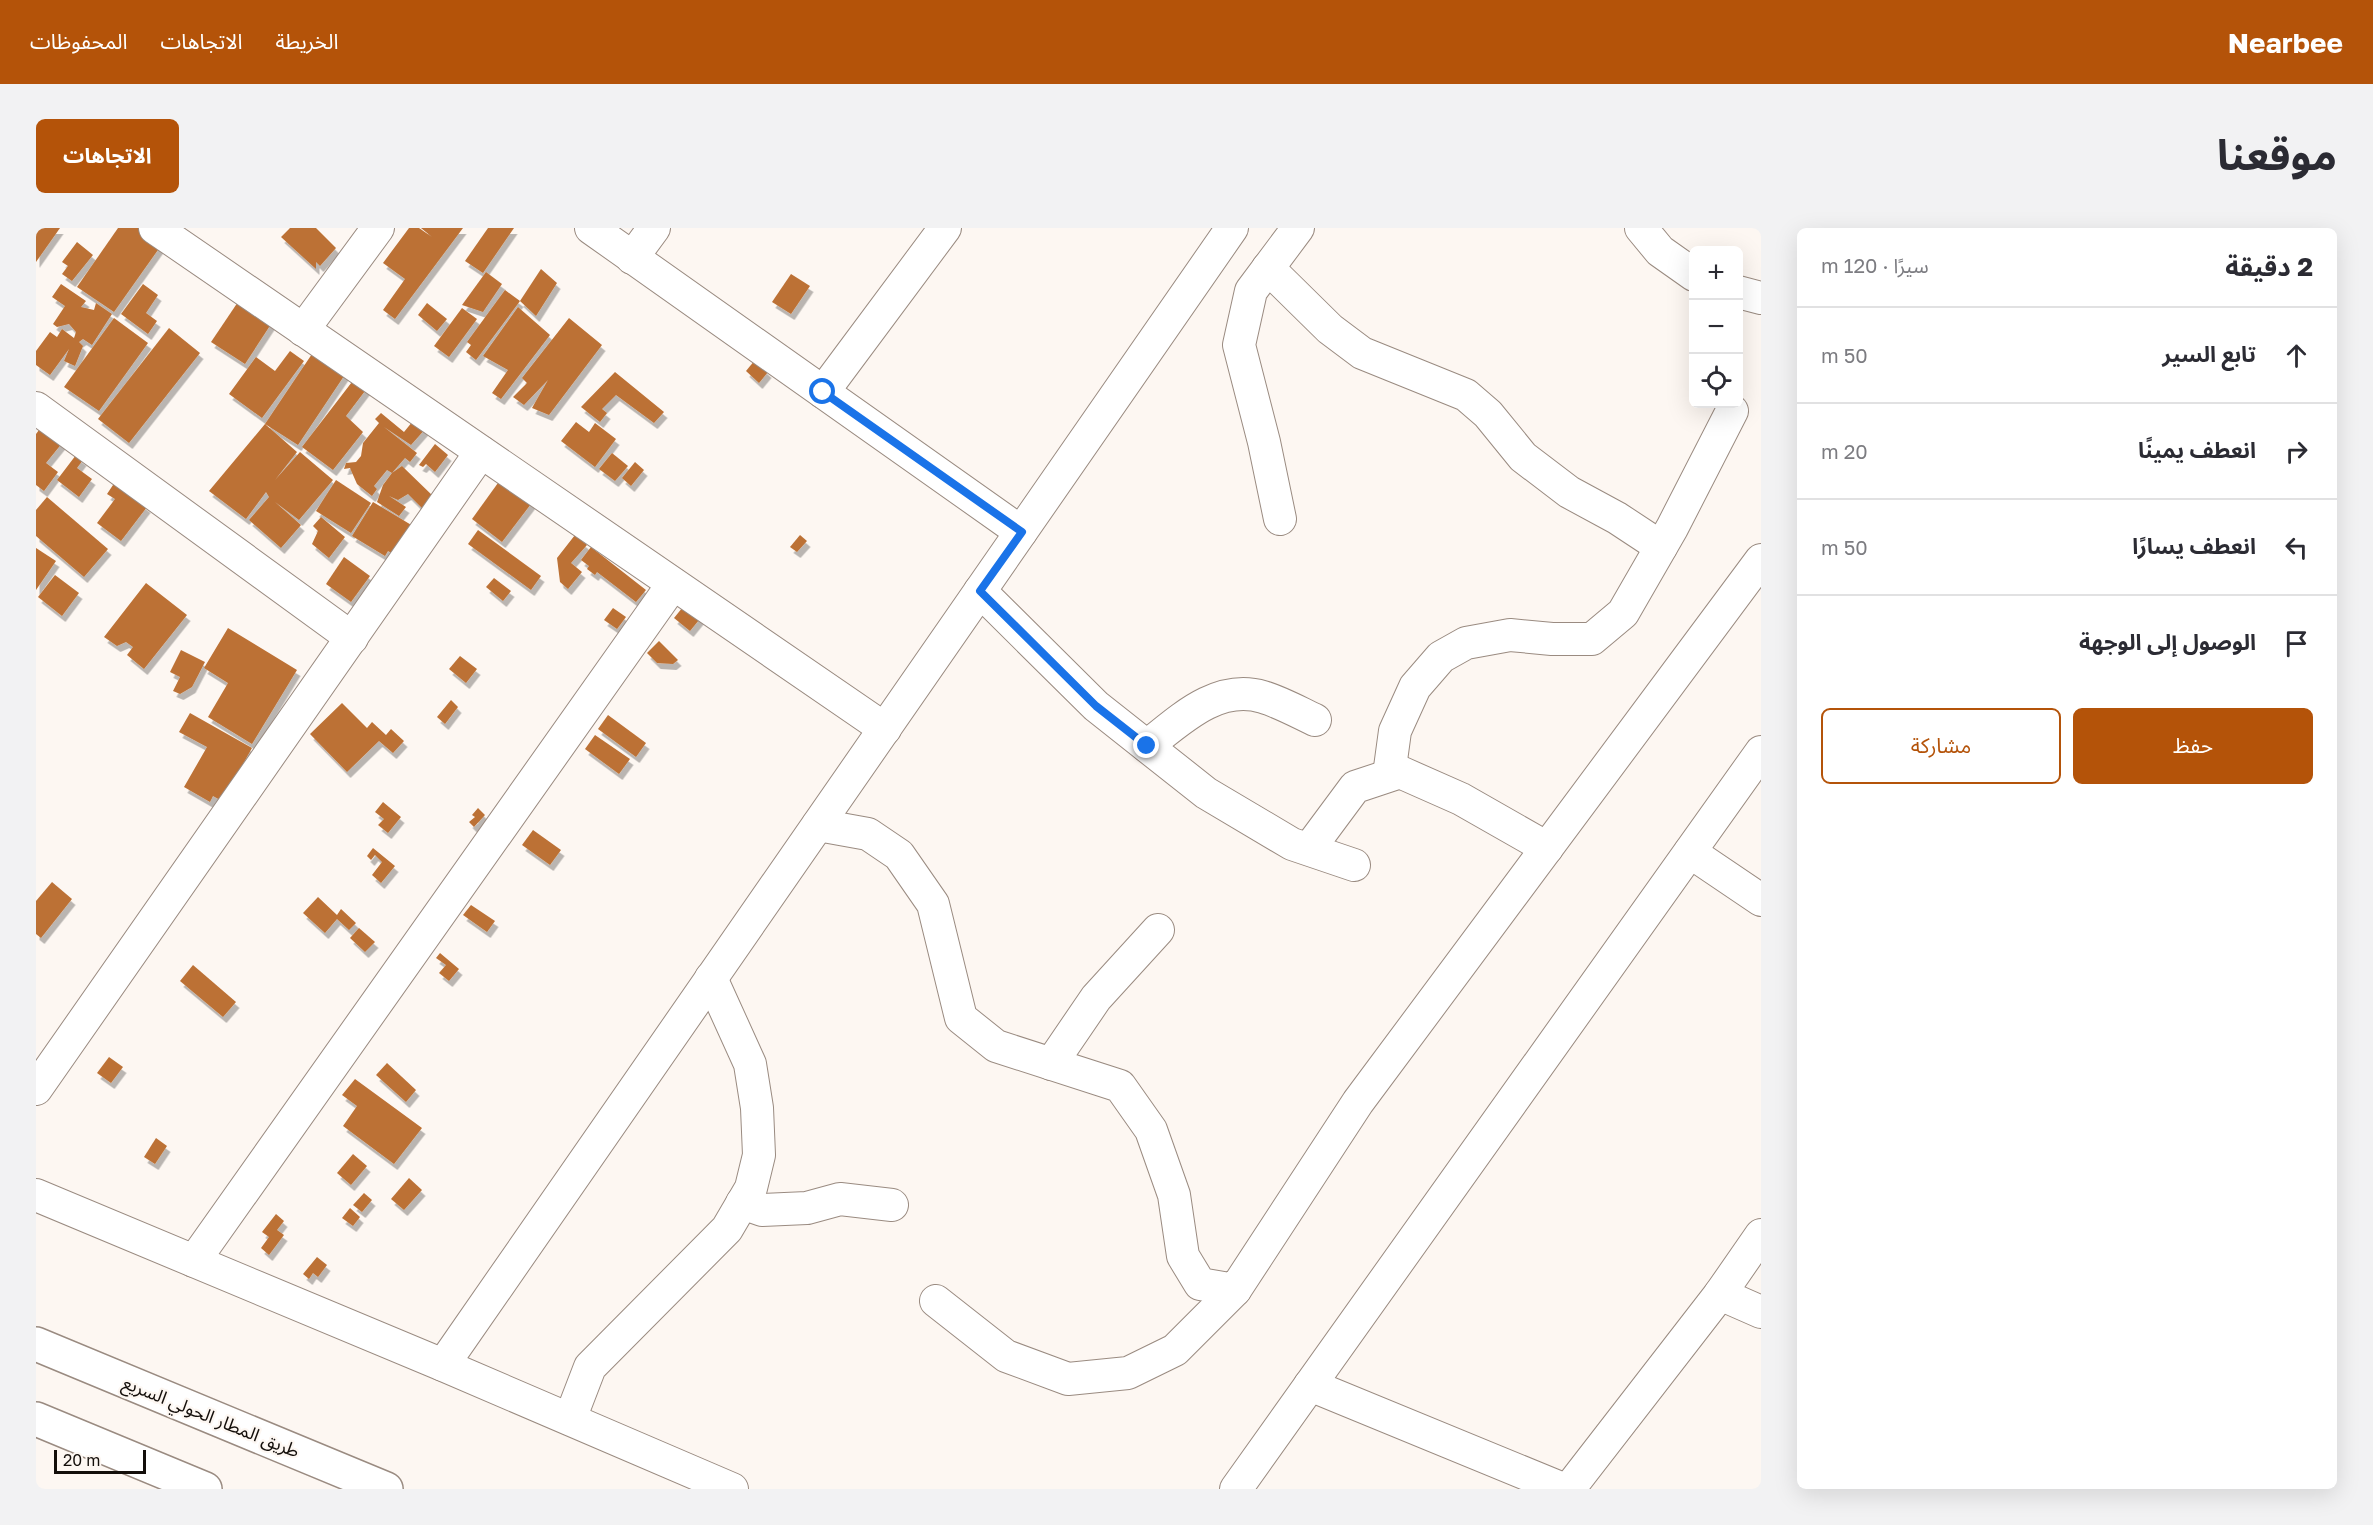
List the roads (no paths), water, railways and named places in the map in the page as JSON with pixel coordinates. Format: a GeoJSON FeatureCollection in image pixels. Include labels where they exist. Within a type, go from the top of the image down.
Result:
{"type":"FeatureCollection","features":[{"type":"Feature","properties":{"kind":"highway","name":"طريق المطار الحولي السريع"},"geometry":{"type":"LineString","coordinates":[[36,1344],[386,1489]]}},
{"type":"Feature","properties":{"kind":"highway"},"geometry":{"type":"LineString","coordinates":[[36,1419],[205,1489]]}},
{"type":"Feature","properties":{"kind":"street"},"geometry":{"type":"LineString","coordinates":[[155,228],[885,729]]}},
{"type":"Feature","properties":{"kind":"street"},"geometry":{"type":"LineString","coordinates":[[303,330],[378,228]]}},
{"type":"Feature","properties":{"kind":"street"},"geometry":{"type":"LineString","coordinates":[[591,228],[1022,532]]}},
{"type":"Feature","properties":{"kind":"street"},"geometry":{"type":"LineString","coordinates":[[632,258],[654,228]]}},
{"type":"Feature","properties":{"kind":"street"},"geometry":{"type":"LineString","coordinates":[[823,392],[945,228]]}},
{"type":"Feature","properties":{"kind":"street"},"geometry":{"type":"LineString","coordinates":[[443,1365],[1232,228]]}},
{"type":"Feature","properties":{"kind":"street"},"geometry":{"type":"LineString","coordinates":[[1280,519],[1264,442],[1239,345],[1251,291],[1298,228]]}},
{"type":"Feature","properties":{"kind":"street"},"geometry":{"type":"LineString","coordinates":[[1641,228],[1660,251],[1689,271]]}},
{"type":"Feature","properties":{"kind":"street"},"geometry":{"type":"LineString","coordinates":[[1268,268],[1330,329],[1362,353],[1466,395],[1488,414],[1523,457],[1569,492],[1617,518],[1661,547]]}},
{"type":"Feature","properties":{"kind":"street"},"geometry":{"type":"LineString","coordinates":[[1743,293],[1761,298]]}},
{"type":"Feature","properties":{"kind":"street"},"geometry":{"type":"LineString","coordinates":[[36,408],[352,638]]}},
{"type":"Feature","properties":{"kind":"street"},"geometry":{"type":"LineString","coordinates":[[1389,775],[1395,731],[1415,687],[1441,657],[1466,643],[1510,635],[1552,639],[1592,639],[1623,613],[1661,547],[1732,411]]}},
{"type":"Feature","properties":{"kind":"street"},"geometry":{"type":"LineString","coordinates":[[36,1089],[482,452]]}},
{"type":"Feature","properties":{"kind":"street"},"geometry":{"type":"LineString","coordinates":[[936,1301],[1006,1356],[1068,1379],[1128,1373],[1175,1350],[1235,1290],[1358,1102],[1761,560]]}},
{"type":"Feature","properties":{"kind":"street"},"geometry":{"type":"LineString","coordinates":[[194,1261],[673,584]]}},
{"type":"Feature","properties":{"kind":"street"},"geometry":{"type":"LineString","coordinates":[[980,591],[1096,706],[1206,793],[1292,844],[1354,865]]}},
{"type":"Feature","properties":{"kind":"street"},"geometry":{"type":"LineString","coordinates":[[1147,746],[1196,707],[1234,695],[1262,697],[1315,720]]}},
{"type":"Feature","properties":{"kind":"street"},"geometry":{"type":"LineString","coordinates":[[1236,1489],[1761,752]]}},
{"type":"Feature","properties":{"kind":"street"},"geometry":{"type":"LineString","coordinates":[[1309,849],[1355,787],[1400,772],[1461,799],[1547,848]]}},
{"type":"Feature","properties":{"kind":"street"},"geometry":{"type":"LineString","coordinates":[[818,825],[868,834],[899,855],[933,904],[961,1018],[996,1046],[1120,1086],[1151,1130],[1174,1195],[1183,1256],[1200,1284],[1235,1290]]}},
{"type":"Feature","properties":{"kind":"street"},"geometry":{"type":"LineString","coordinates":[[1690,852],[1761,900]]}},
{"type":"Feature","properties":{"kind":"street"},"geometry":{"type":"LineString","coordinates":[[1051,1064],[1096,998],[1158,930]]}},
{"type":"Feature","properties":{"kind":"street"},"geometry":{"type":"LineString","coordinates":[[570,1419],[590,1367],[727,1229],[751,1188],[759,1155],[757,1108],[750,1064],[711,978]]}},
{"type":"Feature","properties":{"kind":"street"},"geometry":{"type":"LineString","coordinates":[[36,1196],[443,1365],[732,1489]]}},
{"type":"Feature","properties":{"kind":"street"},"geometry":{"type":"LineString","coordinates":[[742,1203],[762,1210],[807,1208],[840,1199],[892,1205]]}},
{"type":"Feature","properties":{"kind":"street"},"geometry":{"type":"LineString","coordinates":[[1569,1489],[1720,1294],[1761,1235]]}},
{"type":"Feature","properties":{"kind":"street"},"geometry":{"type":"LineString","coordinates":[[1720,1294],[1761,1312]]}},
{"type":"Feature","properties":{"kind":"street"},"geometry":{"type":"LineString","coordinates":[[1310,1385],[1563,1489]]}}]}
